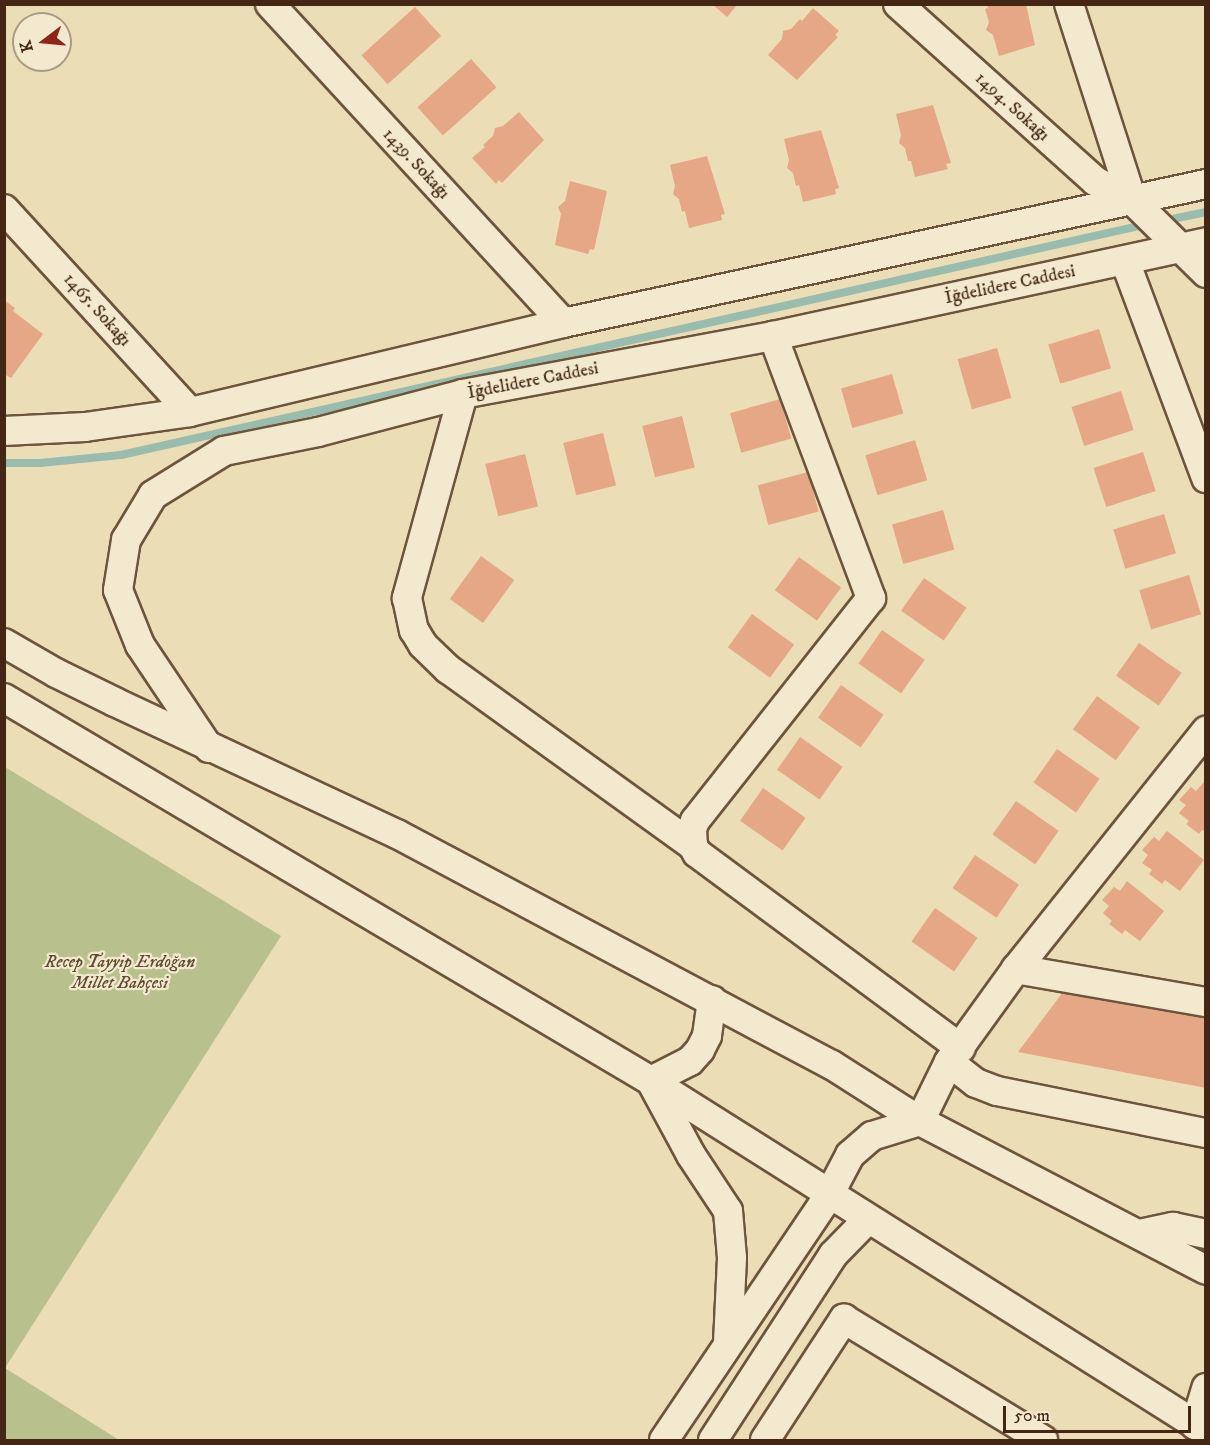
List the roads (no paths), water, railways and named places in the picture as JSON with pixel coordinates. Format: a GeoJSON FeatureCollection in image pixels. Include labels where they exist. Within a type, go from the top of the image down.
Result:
{"type":"FeatureCollection","features":[{"type":"Feature","properties":{"kind":"street","name":"1439. Sokağı"},"geometry":{"type":"LineString","coordinates":[[270,4],[563,323]]}},
{"type":"Feature","properties":{"kind":"street","name":"1494. Sokağı"},"geometry":{"type":"LineString","coordinates":[[898,4],[1095,181],[1136,203]]}},
{"type":"Feature","properties":{"kind":"street"},"geometry":{"type":"LineString","coordinates":[[1069,4],[1136,203],[1182,240],[1206,273]]}},
{"type":"Feature","properties":{"kind":"street"},"geometry":{"type":"LineString","coordinates":[[4,431],[85,427],[190,412],[563,323],[1136,203],[1206,184]]}},
{"type":"Feature","properties":{"kind":"street","name":"1465. Sokağı"},"geometry":{"type":"LineString","coordinates":[[4,209],[190,412]]}},
{"type":"Feature","properties":{"kind":"street","name":"İğdelidere Caddesi"},"geometry":{"type":"LineString","coordinates":[[209,748],[140,645],[118,590],[126,540],[153,495],[224,451],[318,432],[463,394],[773,336],[1125,261],[1182,240]]}},
{"type":"Feature","properties":{"kind":"street"},"geometry":{"type":"LineString","coordinates":[[1125,261],[1206,478]]}},
{"type":"Feature","properties":{"kind":"street"},"geometry":{"type":"LineString","coordinates":[[693,846],[692,829],[695,821],[871,598],[773,336]]}},
{"type":"Feature","properties":{"kind":"street"},"geometry":{"type":"LineString","coordinates":[[463,394],[407,598],[414,630],[423,645],[448,669],[693,846],[698,853],[955,1055],[976,1083],[997,1091],[1206,1133]]}},
{"type":"Feature","properties":{"kind":"street"},"geometry":{"type":"LineString","coordinates":[[4,643],[56,673],[209,748],[397,834],[832,1065],[920,1121],[1206,1270]]}},
{"type":"Feature","properties":{"kind":"street"},"geometry":{"type":"LineString","coordinates":[[4,698],[651,1081],[1200,1428],[1206,1388]]}},
{"type":"Feature","properties":{"kind":"street"},"geometry":{"type":"LineString","coordinates":[[664,1440],[829,1195],[846,1162],[858,1146],[872,1136],[920,1121],[955,1055],[1016,969],[1206,731]]}},
{"type":"Feature","properties":{"kind":"street"},"geometry":{"type":"LineString","coordinates":[[1016,969],[1206,1002]]}},
{"type":"Feature","properties":{"kind":"street"},"geometry":{"type":"LineString","coordinates":[[651,1081],[690,1061],[700,1050],[707,1036],[712,1000]]}},
{"type":"Feature","properties":{"kind":"street"},"geometry":{"type":"LineString","coordinates":[[651,1081],[691,1155],[728,1211],[732,1258],[728,1344]]}},
{"type":"Feature","properties":{"kind":"street"},"geometry":{"type":"LineString","coordinates":[[713,1440],[833,1255],[868,1219]]}},
{"type":"Feature","properties":{"kind":"street"},"geometry":{"type":"LineString","coordinates":[[1139,1234],[1173,1227],[1206,1234]]}},
{"type":"Feature","properties":{"kind":"street"},"geometry":{"type":"LineString","coordinates":[[765,1440],[844,1319],[1042,1440]]}},
{"type":"Feature","properties":{"kind":"waterway"},"geometry":{"type":"LineString","coordinates":[[1163,221],[1206,212]]}},
{"type":"Feature","properties":{"kind":"waterway"},"geometry":{"type":"LineString","coordinates":[[4,463],[40,463],[121,455],[1148,224]]}},
{"type":"Feature","properties":{"kind":"park label","name":"Recep Tayyip Erdoğan Millet Bahçesi"},"geometry":{"type":"Point","coordinates":[120,973]}}]}
